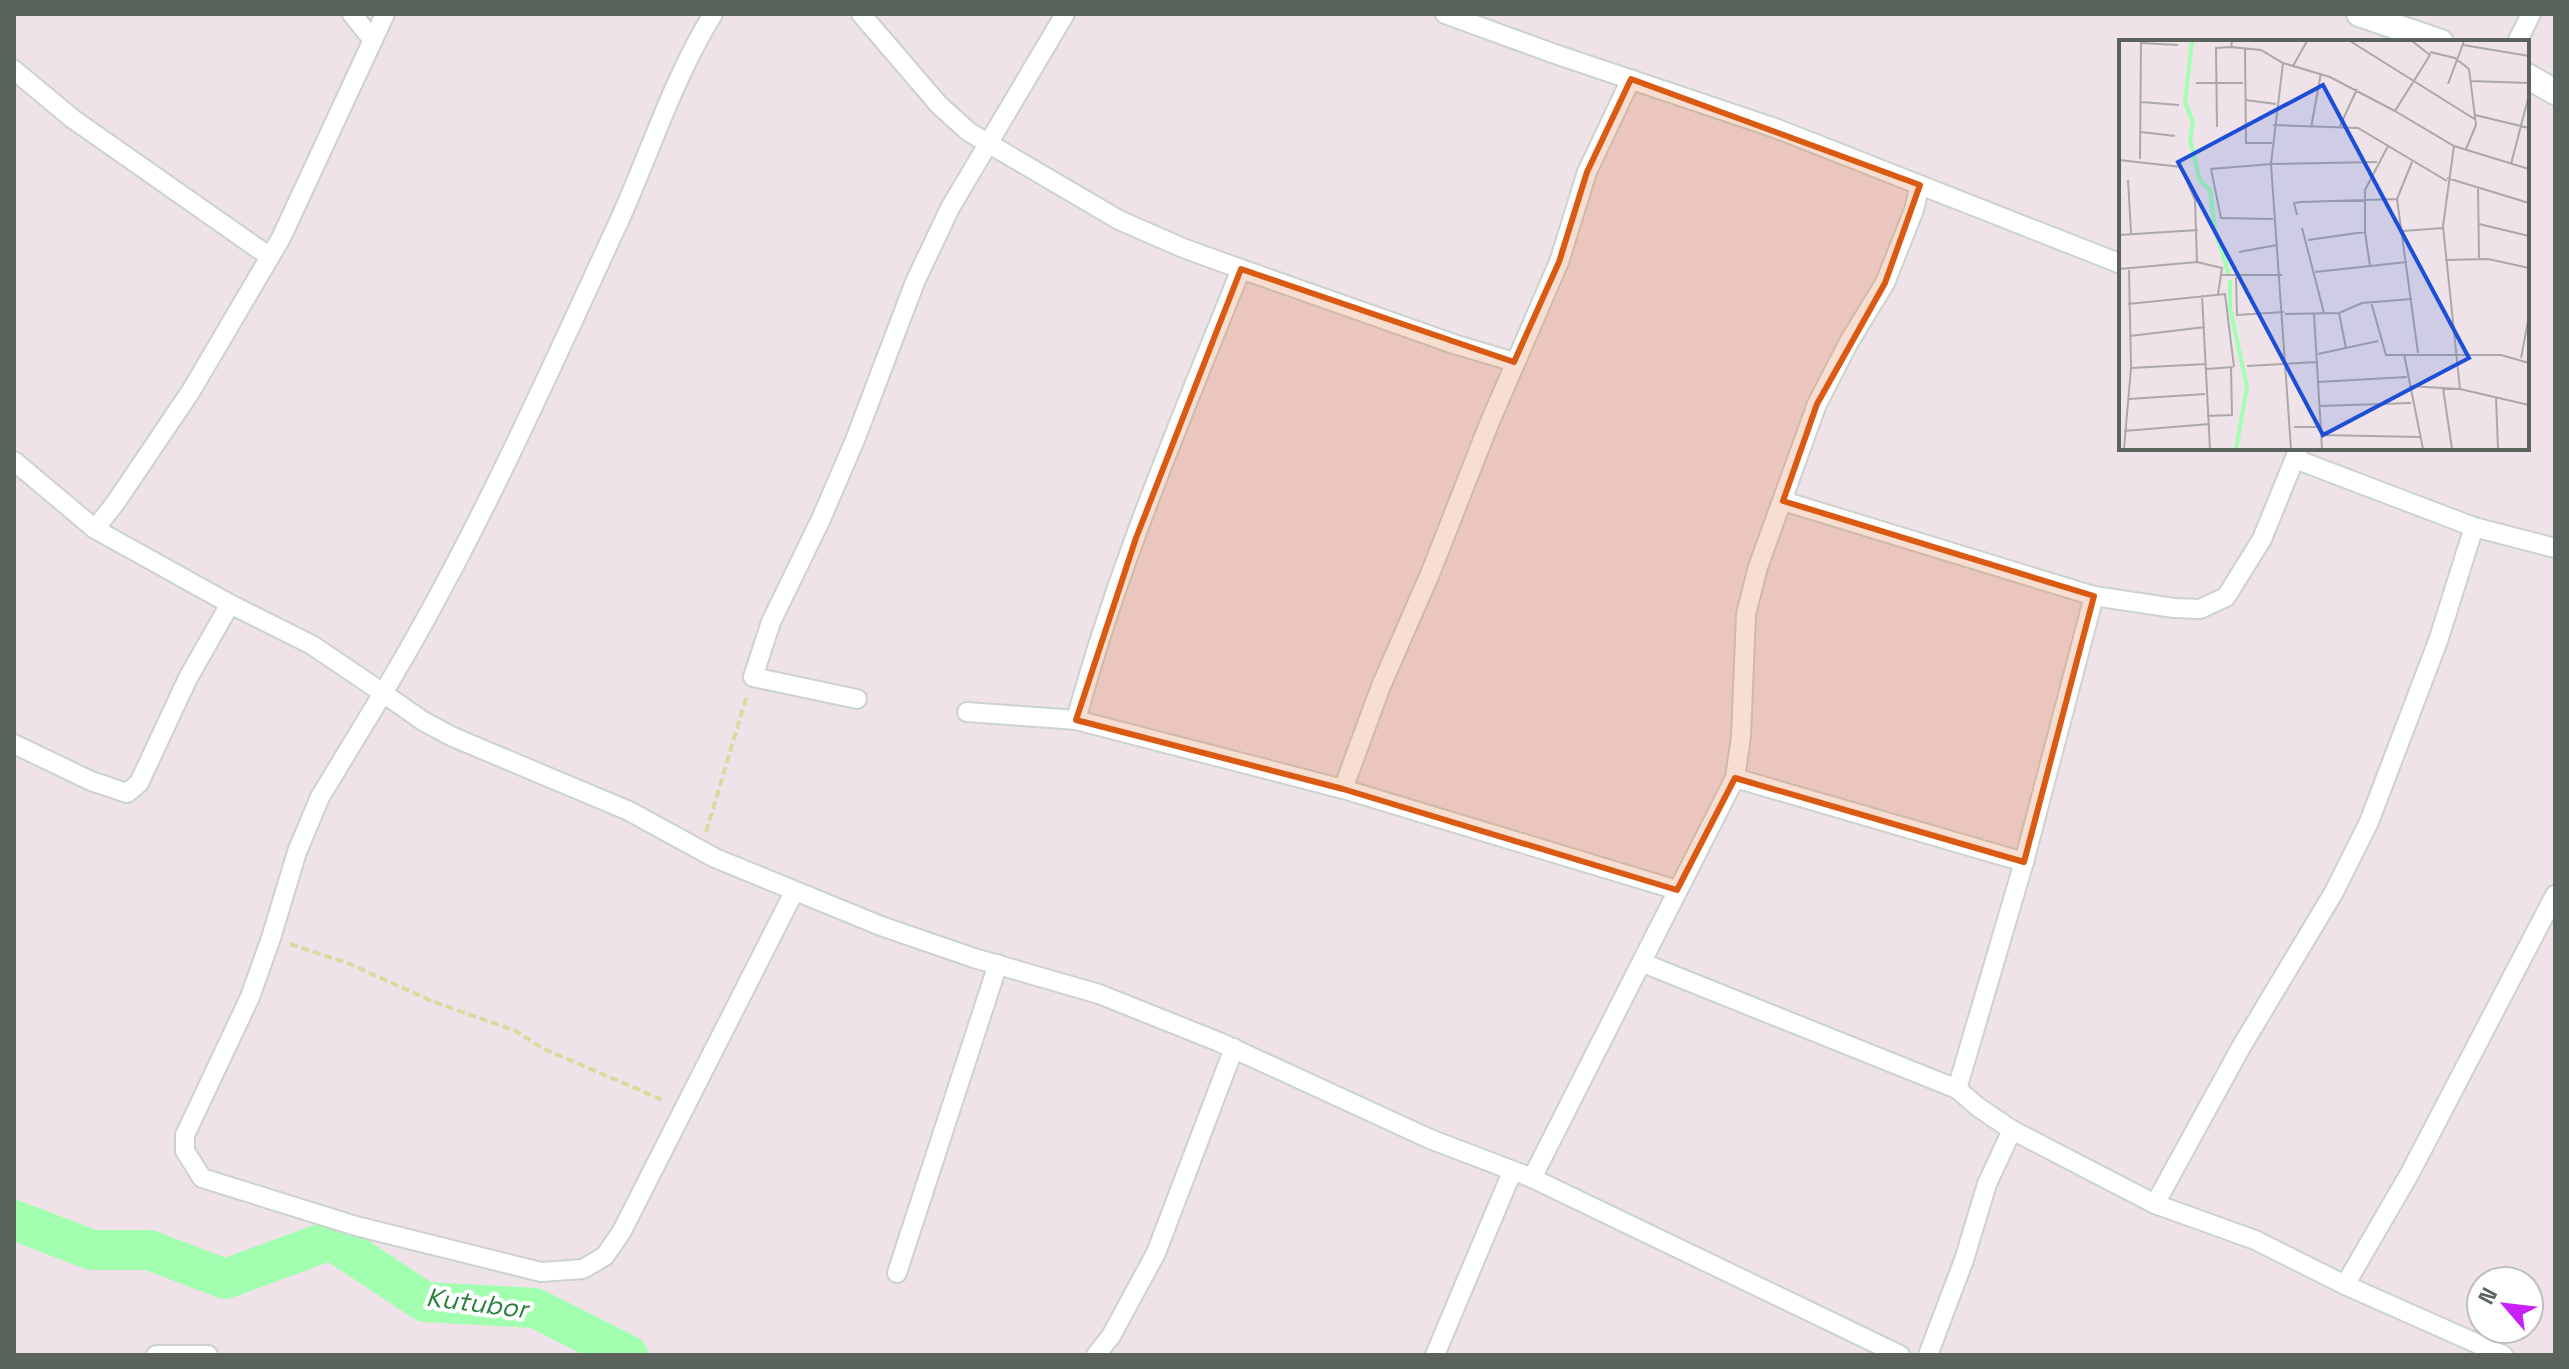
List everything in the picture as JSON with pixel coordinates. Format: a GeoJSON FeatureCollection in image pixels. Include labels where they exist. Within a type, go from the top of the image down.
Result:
{"type":"FeatureCollection","features":[{"type":"Feature","properties":{"kind":"street"},"geometry":{"type":"LineString","coordinates":[[352,14],[373,40]]}},
{"type":"Feature","properties":{"kind":"street"},"geometry":{"type":"LineString","coordinates":[[95,529],[191,391],[281,238],[385,14]]}},
{"type":"Feature","properties":{"kind":"street"},"geometry":{"type":"LineString","coordinates":[[713,14],[696,41],[666,105],[633,189],[525,423],[432,610],[320,797],[297,852],[250,997],[185,1135],[185,1151],[202,1178],[356,1226],[541,1272],[583,1269],[605,1256],[622,1231],[794,892]]}},
{"type":"Feature","properties":{"kind":"street"},"geometry":{"type":"LineString","coordinates":[[861,14],[939,105],[969,132],[1119,220],[1241,269],[1514,362]]}},
{"type":"Feature","properties":{"kind":"street"},"geometry":{"type":"LineString","coordinates":[[857,699],[753,677],[771,622],[855,440],[915,282],[950,208],[1065,14]]}},
{"type":"Feature","properties":{"kind":"street"},"geometry":{"type":"LineString","coordinates":[[1445,14],[1775,128],[2119,263]]}},
{"type":"Feature","properties":{"kind":"street"},"geometry":{"type":"LineString","coordinates":[[2359,14],[2435,40]]}},
{"type":"Feature","properties":{"kind":"street"},"geometry":{"type":"LineString","coordinates":[[2518,40],[2531,14]]}},
{"type":"Feature","properties":{"kind":"street"},"geometry":{"type":"LineString","coordinates":[[14,70],[73,119],[270,257]]}},
{"type":"Feature","properties":{"kind":"street"},"geometry":{"type":"LineString","coordinates":[[2529,77],[2555,92]]}},
{"type":"Feature","properties":{"kind":"street"},"geometry":{"type":"LineString","coordinates":[[1343,789],[1381,686],[1430,574],[1514,362],[1559,262],[1587,172],[1631,79]]}},
{"type":"Feature","properties":{"kind":"street"},"geometry":{"type":"LineString","coordinates":[[1532,1178],[1735,778],[1741,737],[1746,614],[1758,567],[1797,454],[1833,370],[1885,283],[1914,210],[1920,185]]}},
{"type":"Feature","properties":{"kind":"street"},"geometry":{"type":"LineString","coordinates":[[1076,720],[1096,648],[1126,566],[1241,269]]}},
{"type":"Feature","properties":{"kind":"street"},"geometry":{"type":"LineString","coordinates":[[1783,501],[2094,596],[2174,608],[2200,609],[2226,597],[2262,539],[2297,453],[2474,527],[2552,541]]}},
{"type":"Feature","properties":{"kind":"street"},"geometry":{"type":"LineString","coordinates":[[14,461],[95,529],[230,604],[312,645],[423,721],[453,737],[629,811],[701,850],[794,892],[881,926],[1099,994],[1234,1048],[1416,1133],[1532,1178],[1900,1355]]}},
{"type":"Feature","properties":{"kind":"street"},"geometry":{"type":"LineString","coordinates":[[2155,1204],[2240,1049],[2334,892],[2369,822],[2438,641],[2474,527]]}},
{"type":"Feature","properties":{"kind":"street"},"geometry":{"type":"LineString","coordinates":[[1957,1089],[2024,862],[2094,596]]}},
{"type":"Feature","properties":{"kind":"street"},"geometry":{"type":"LineString","coordinates":[[14,744],[91,781],[127,793],[139,783],[188,678],[230,604]]}},
{"type":"Feature","properties":{"kind":"street"},"geometry":{"type":"LineString","coordinates":[[967,712],[1076,720],[1343,789],[1677,890]]}},
{"type":"Feature","properties":{"kind":"street"},"geometry":{"type":"LineString","coordinates":[[1735,778],[2024,862]]}},
{"type":"Feature","properties":{"kind":"street"},"geometry":{"type":"LineString","coordinates":[[2345,1285],[2410,1173],[2555,895]]}},
{"type":"Feature","properties":{"kind":"street"},"geometry":{"type":"LineString","coordinates":[[1643,963],[1957,1089],[2012,1130],[2155,1204],[2255,1240],[2345,1285],[2501,1355]]}},
{"type":"Feature","properties":{"kind":"street"},"geometry":{"type":"LineString","coordinates":[[897,1273],[998,964]]}},
{"type":"Feature","properties":{"kind":"street"},"geometry":{"type":"LineString","coordinates":[[1096,1355],[1111,1336],[1156,1253],[1234,1048]]}},
{"type":"Feature","properties":{"kind":"street"},"geometry":{"type":"LineString","coordinates":[[1928,1355],[1964,1260],[1987,1184],[2012,1130]]}},
{"type":"Feature","properties":{"kind":"street"},"geometry":{"type":"LineString","coordinates":[[1435,1355],[1512,1172]]}},
{"type":"Feature","properties":{"kind":"street"},"geometry":{"type":"LineString","coordinates":[[156,1355],[208,1355]]}},
{"type":"Feature","properties":{"kind":"path"},"geometry":{"type":"LineString","coordinates":[[701,850],[753,677]]}},
{"type":"Feature","properties":{"kind":"path"},"geometry":{"type":"LineString","coordinates":[[271,938],[350,964],[434,1002],[516,1031],[542,1048],[686,1109]]}},
{"type":"Feature","properties":{"kind":"highlighted area"},"geometry":{"type":"Polygon","coordinates":[[[1631,79],[1920,185],[1885,283],[1817,404],[1783,501],[2094,596],[2024,862],[1735,778],[1677,890],[1343,789],[1076,720],[1136,538],[1241,269],[1514,362],[1559,262],[1587,172],[1631,79]]]}},
{"type":"Feature","properties":{"kind":"waterway","name":"Kutubor"},"geometry":{"type":"LineString","coordinates":[[14,1220],[92,1250],[149,1250],[225,1279],[331,1240],[425,1302],[535,1308],[628,1355]]}}]}
